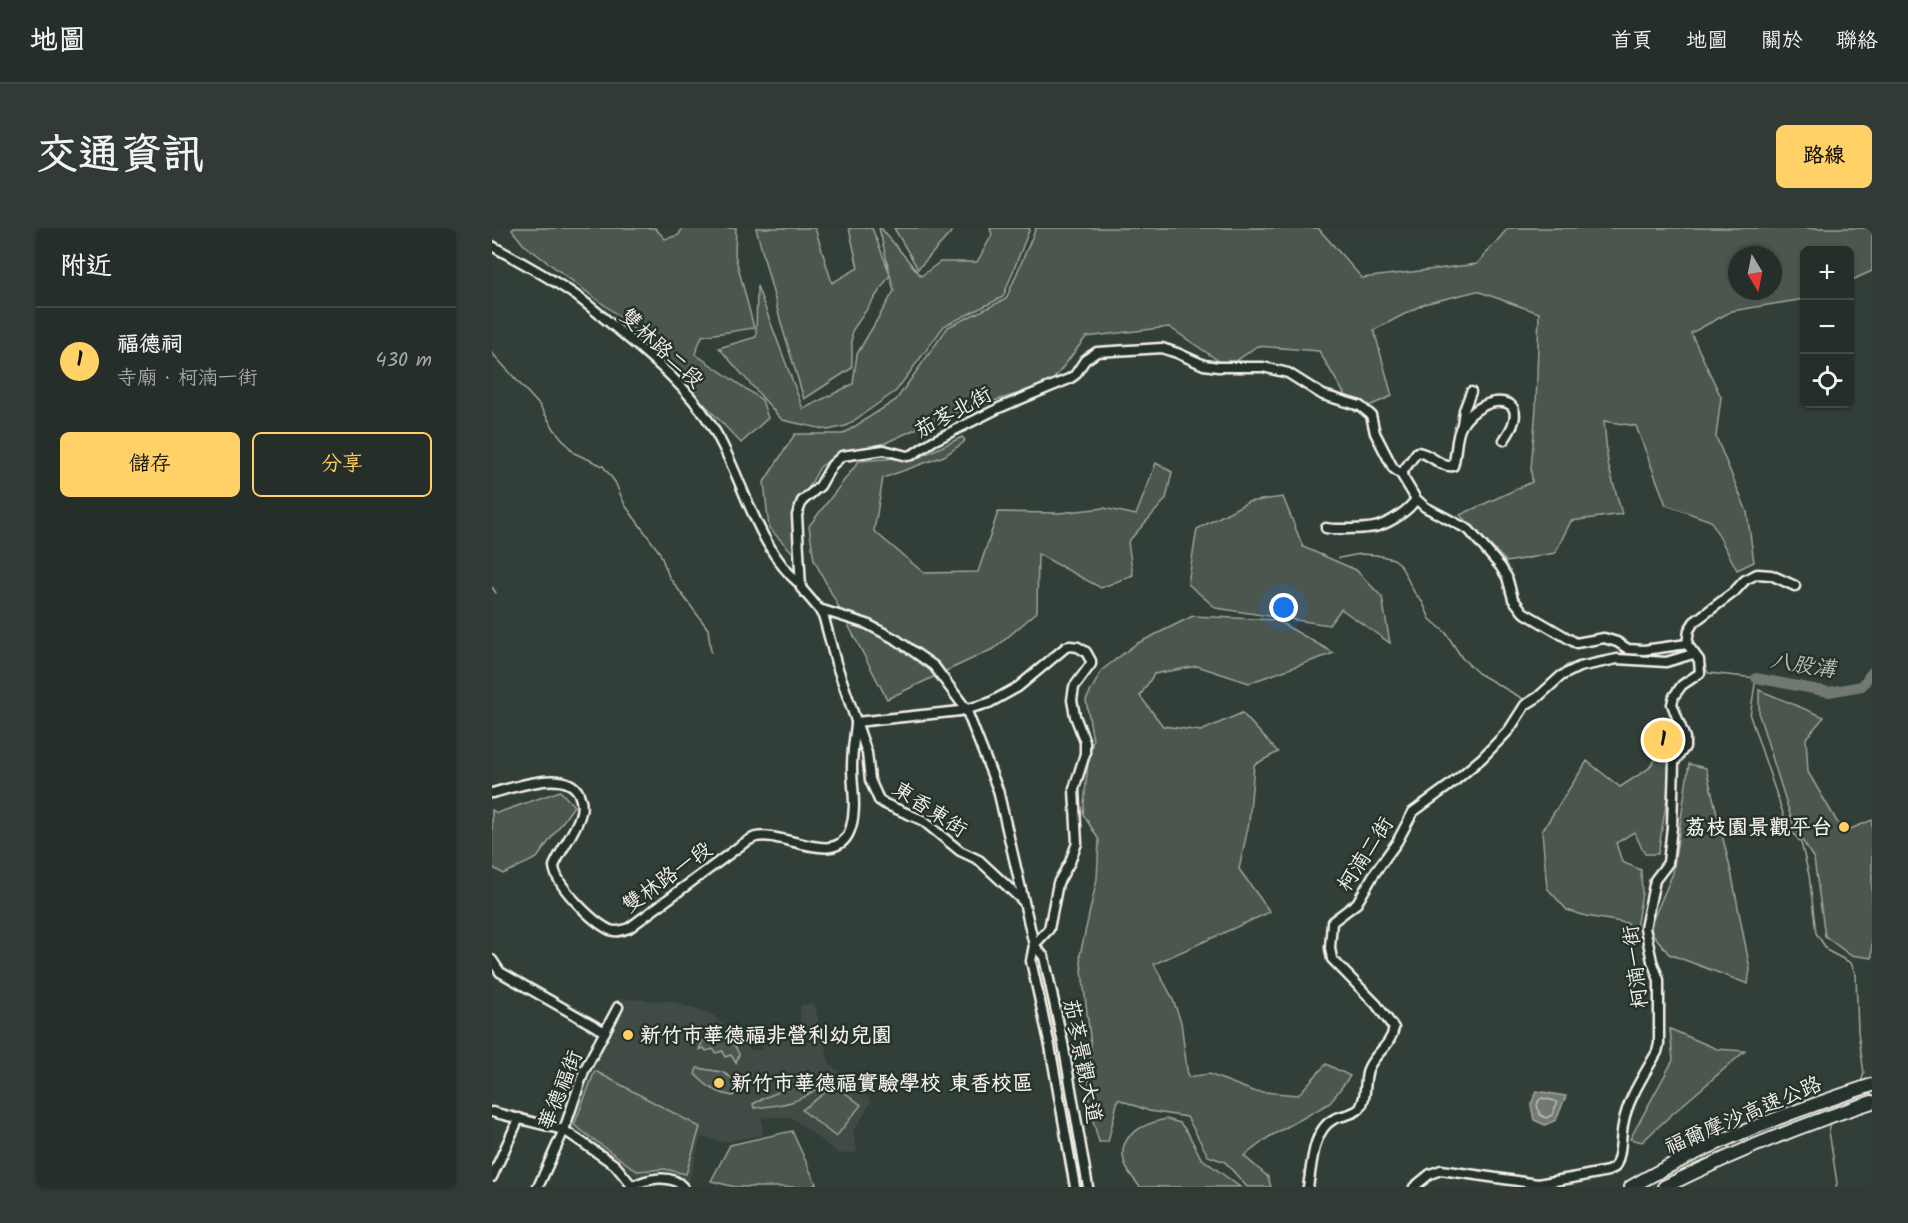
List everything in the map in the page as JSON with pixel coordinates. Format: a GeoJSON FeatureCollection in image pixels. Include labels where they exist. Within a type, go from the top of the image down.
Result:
{"type":"FeatureCollection","features":[{"type":"Feature","properties":{"kind":"highway","name":"福爾摩沙高速公路"},"geometry":{"type":"LineString","coordinates":[[1637,1184],[1714,1145],[1827,1100],[1872,1085]]}},
{"type":"Feature","properties":{"kind":"highway","name":"福爾摩沙高速公路"},"geometry":{"type":"LineString","coordinates":[[1664,1187],[1720,1159],[1872,1101]]}},
{"type":"Feature","properties":{"kind":"street","name":"雙林路二段"},"geometry":{"type":"LineString","coordinates":[[493,244],[578,297],[653,359],[682,387],[710,423],[722,444],[774,554],[787,573],[801,585]]}},
{"type":"Feature","properties":{"kind":"street","name":"茄苳北街"},"geometry":{"type":"LineString","coordinates":[[801,585],[797,525],[799,508],[802,501],[820,486],[836,461],[849,454],[884,450],[907,456],[912,455],[933,441],[999,408],[1069,379],[1075,375],[1085,360],[1097,352],[1162,348],[1204,365],[1218,368],[1263,366],[1288,374],[1323,395],[1360,406],[1371,415],[1381,444],[1393,468],[1401,474],[1416,499],[1425,507],[1469,530],[1507,577],[1517,607],[1569,640],[1576,643],[1604,638],[1628,649],[1644,650],[1687,644]]}},
{"type":"Feature","properties":{"kind":"street"},"geometry":{"type":"LineString","coordinates":[[1401,474],[1417,452],[1424,453],[1447,467],[1453,466],[1464,410],[1471,392]]}},
{"type":"Feature","properties":{"kind":"street"},"geometry":{"type":"LineString","coordinates":[[1461,425],[1486,404],[1504,401],[1514,411],[1516,420],[1514,427],[1504,440]]}},
{"type":"Feature","properties":{"kind":"street"},"geometry":{"type":"LineString","coordinates":[[1326,528],[1337,531],[1377,527],[1411,508],[1416,499]]}},
{"type":"Feature","properties":{"kind":"street"},"geometry":{"type":"LineString","coordinates":[[1693,654],[1687,644],[1689,630],[1694,622],[1734,592],[1745,580],[1757,574],[1771,575],[1796,586]]}},
{"type":"Feature","properties":{"kind":"street"},"geometry":{"type":"LineString","coordinates":[[801,585],[824,618],[856,722],[966,709],[989,703],[1018,687],[1066,647],[1078,647],[1086,652],[1091,661],[1074,687],[1072,700],[1075,716],[1085,742],[1085,754],[1074,789],[1077,843],[1070,862],[1058,883],[1049,929],[1034,945]]}},
{"type":"Feature","properties":{"kind":"street","name":"茄苳景觀大道"},"geometry":{"type":"LineString","coordinates":[[819,609],[867,624],[897,640],[934,666],[966,709],[998,790],[1034,945],[1031,961],[1050,1046],[1075,1187]]}},
{"type":"Feature","properties":{"kind":"street","name":"柯湳二街"},"geometry":{"type":"LineString","coordinates":[[1308,1187],[1318,1137],[1330,1121],[1360,1107],[1364,1098],[1368,1068],[1376,1056],[1385,1049],[1394,1028],[1376,1004],[1332,959],[1330,948],[1332,922],[1357,903],[1397,842],[1413,812],[1482,758],[1509,730],[1525,705],[1538,697],[1561,676],[1579,667],[1617,659],[1666,662],[1693,654]]}},
{"type":"Feature","properties":{"kind":"street","name":"柯湳一街"},"geometry":{"type":"LineString","coordinates":[[1414,1187],[1430,1174],[1441,1170],[1538,1184],[1608,1171],[1618,1162],[1623,1125],[1629,1106],[1659,1044],[1659,980],[1650,953],[1645,927],[1655,880],[1668,863],[1672,827],[1674,762],[1685,747],[1685,738],[1672,704],[1674,696],[1682,685],[1700,673],[1699,660],[1693,654]]}},
{"type":"Feature","properties":{"kind":"street","name":"雙林路一段"},"geometry":{"type":"LineString","coordinates":[[492,793],[528,783],[556,780],[567,781],[576,788],[583,808],[580,818],[557,858],[554,874],[568,894],[584,910],[611,931],[620,931],[629,928],[744,843],[756,837],[774,837],[828,848],[839,844],[851,829],[854,794],[852,769],[856,722]]}},
{"type":"Feature","properties":{"kind":"street","name":"東香東街"},"geometry":{"type":"LineString","coordinates":[[856,722],[867,753],[870,780],[879,800],[922,820],[960,851],[979,860],[1023,901]]}},
{"type":"Feature","properties":{"kind":"street","name":"茄苳景觀大道"},"geometry":{"type":"LineString","coordinates":[[1034,945],[1044,957],[1063,1043],[1088,1187]]}},
{"type":"Feature","properties":{"kind":"street"},"geometry":{"type":"LineString","coordinates":[[492,960],[501,972],[605,1032]]}},
{"type":"Feature","properties":{"kind":"street","name":"華德福街"},"geometry":{"type":"LineString","coordinates":[[538,1187],[564,1130],[584,1071],[618,1007]]}},
{"type":"Feature","properties":{"kind":"street"},"geometry":{"type":"LineString","coordinates":[[492,1112],[564,1130],[615,1166],[633,1187],[644,1180],[659,1179],[678,1182],[682,1187]]}},
{"type":"Feature","properties":{"kind":"street"},"geometry":{"type":"LineString","coordinates":[[492,1177],[519,1118]]}},
{"type":"Feature","properties":{"kind":"shaded area"},"geometry":{"type":"Polygon","coordinates":[[[514,228],[655,228],[665,239],[679,235],[682,228],[736,228],[735,255],[754,328],[702,336],[695,354],[762,400],[768,418],[741,443],[627,322],[523,244],[512,230],[514,228]]]}},
{"type":"Feature","properties":{"kind":"shaded area"},"geometry":{"type":"Polygon","coordinates":[[[756,228],[815,228],[832,283],[858,268],[849,228],[872,228],[890,274],[879,228],[881,228],[921,276],[940,262],[977,262],[992,235],[990,228],[1030,228],[1003,297],[944,326],[896,391],[846,426],[828,430],[782,420],[719,348],[756,337],[757,286],[803,409],[853,384],[857,354],[894,291],[890,275],[852,331],[852,368],[804,399],[756,228]]]}},
{"type":"Feature","properties":{"kind":"shaded area"},"geometry":{"type":"Polygon","coordinates":[[[894,228],[955,228],[918,269],[894,228]]]}},
{"type":"Feature","properties":{"kind":"shaded area"},"geometry":{"type":"Polygon","coordinates":[[[1036,228],[1318,228],[1362,278],[1477,264],[1508,228],[1872,228],[1872,271],[1854,279],[1854,246],[1800,246],[1800,300],[1732,311],[1691,333],[1721,397],[1716,437],[1747,512],[1754,562],[1737,570],[1711,521],[1666,505],[1636,426],[1604,421],[1608,464],[1622,514],[1571,521],[1555,553],[1507,562],[1460,515],[1532,482],[1539,313],[1477,291],[1424,304],[1374,330],[1392,396],[1355,412],[1319,351],[1257,346],[1228,367],[1169,327],[1086,337],[1050,384],[944,416],[883,444],[842,452],[820,467],[797,509],[794,554],[769,528],[764,482],[795,434],[843,434],[896,400],[948,327],[1006,299],[1036,228]]]}},
{"type":"Feature","properties":{"kind":"shaded area"},"geometry":{"type":"Polygon","coordinates":[[[962,437],[965,440],[963,443],[944,456],[883,478],[874,531],[924,573],[978,572],[998,512],[1059,513],[1104,508],[1136,515],[1156,463],[1172,472],[1166,499],[1128,542],[1133,575],[1101,588],[1038,554],[1037,612],[995,648],[887,699],[814,560],[809,526],[859,461],[922,456],[962,437]]]}},
{"type":"Feature","properties":{"kind":"shaded area"},"geometry":{"type":"Polygon","coordinates":[[[1283,497],[1303,547],[1356,570],[1382,597],[1390,643],[1341,609],[1329,625],[1216,608],[1188,584],[1197,529],[1248,502],[1283,497]]]}},
{"type":"Feature","properties":{"kind":"shaded area"},"geometry":{"type":"Polygon","coordinates":[[[1193,616],[1276,620],[1334,653],[1249,683],[1197,666],[1154,674],[1140,696],[1163,726],[1201,731],[1242,713],[1278,752],[1254,765],[1249,823],[1239,869],[1270,912],[1154,964],[1172,997],[1181,1022],[1188,1077],[1209,1074],[1253,1091],[1298,1095],[1326,1064],[1350,1076],[1330,1103],[1269,1137],[1244,1156],[1268,1177],[1271,1187],[1247,1187],[1225,1162],[1208,1156],[1187,1117],[1149,1111],[1118,1099],[1108,1142],[1099,1142],[1088,1102],[1091,1045],[1080,955],[1097,879],[1099,840],[1083,814],[1088,762],[1093,740],[1086,700],[1102,670],[1136,644],[1193,616]]]}},
{"type":"Feature","properties":{"kind":"shaded area"},"geometry":{"type":"Polygon","coordinates":[[[1759,690],[1824,717],[1806,738],[1808,772],[1843,832],[1872,820],[1872,958],[1850,955],[1825,936],[1814,859],[1794,827],[1759,715],[1759,690]]]}},
{"type":"Feature","properties":{"kind":"shaded area"},"geometry":{"type":"Polygon","coordinates":[[[1666,746],[1675,748],[1658,854],[1645,854],[1634,832],[1616,843],[1622,862],[1641,870],[1642,893],[1635,934],[1627,923],[1586,916],[1567,910],[1547,888],[1542,831],[1587,761],[1620,787],[1648,769],[1666,746]]]}},
{"type":"Feature","properties":{"kind":"shaded area"},"geometry":{"type":"Polygon","coordinates":[[[1689,764],[1706,768],[1732,876],[1750,969],[1748,984],[1669,954],[1649,929],[1673,873],[1689,764]]]}},
{"type":"Feature","properties":{"kind":"shaded area"},"geometry":{"type":"Polygon","coordinates":[[[560,791],[574,806],[537,858],[503,874],[492,867],[492,810],[497,813],[560,791]]]}},
{"type":"Feature","properties":{"kind":"shaded area","name":"新竹市華德福實驗學校 東香校區"},"geometry":{"type":"Polygon","coordinates":[[[619,999],[670,1001],[713,1015],[751,1050],[761,1050],[764,1035],[800,1030],[800,1005],[814,1003],[830,1064],[872,1101],[853,1132],[857,1152],[839,1154],[791,1117],[762,1117],[763,1135],[723,1142],[701,1137],[689,1181],[662,1172],[636,1176],[568,1128],[619,999]]]}},
{"type":"Feature","properties":{"kind":"shaded area"},"geometry":{"type":"Polygon","coordinates":[[[708,1028],[735,1046],[739,1054],[736,1063],[731,1055],[725,1057],[723,1051],[716,1053],[713,1049],[699,1050],[708,1028]]]}},
{"type":"Feature","properties":{"kind":"shaded area"},"geometry":{"type":"Polygon","coordinates":[[[1670,1029],[1717,1049],[1745,1051],[1642,1142],[1630,1139],[1673,1060],[1670,1029]]]}},
{"type":"Feature","properties":{"kind":"shaded area"},"geometry":{"type":"Polygon","coordinates":[[[697,1068],[722,1072],[740,1083],[733,1096],[716,1091],[707,1085],[695,1074],[697,1068]]]}},
{"type":"Feature","properties":{"kind":"shaded area"},"geometry":{"type":"Polygon","coordinates":[[[595,1071],[700,1127],[686,1174],[665,1169],[637,1171],[574,1125],[595,1071]]]}},
{"type":"Feature","properties":{"kind":"shaded area"},"geometry":{"type":"Polygon","coordinates":[[[809,1077],[819,1087],[804,1097],[780,1105],[754,1108],[753,1104],[781,1091],[783,1086],[780,1082],[798,1078],[802,1081],[809,1077]]]}},
{"type":"Feature","properties":{"kind":"shaded area"},"geometry":{"type":"Polygon","coordinates":[[[835,1085],[861,1105],[836,1137],[802,1110],[835,1085]]]}},
{"type":"Feature","properties":{"kind":"shaded area"},"geometry":{"type":"Polygon","coordinates":[[[1166,1119],[1180,1123],[1201,1158],[1240,1187],[1140,1187],[1126,1167],[1124,1146],[1133,1133],[1140,1128],[1166,1119]]]}},
{"type":"Feature","properties":{"kind":"shaded area"},"geometry":{"type":"Polygon","coordinates":[[[792,1131],[816,1184],[811,1187],[735,1187],[711,1181],[730,1145],[792,1131]]]}},
{"type":"Feature","properties":{"kind":"water"},"geometry":{"type":"Polygon","coordinates":[[[1536,1091],[1566,1096],[1556,1120],[1545,1125],[1534,1120],[1531,1105],[1536,1091]]]}},
{"type":"Feature","properties":{"kind":"waterway"},"geometry":{"type":"LineString","coordinates":[[492,353],[540,406],[554,429],[574,453],[603,466],[615,482],[625,505],[660,553],[669,577],[708,629],[711,652]]}},
{"type":"Feature","properties":{"kind":"waterway"},"geometry":{"type":"LineString","coordinates":[[1339,558],[1360,554],[1394,559],[1400,564],[1430,619],[1446,633],[1462,658],[1478,673],[1525,700]]}},
{"type":"Feature","properties":{"kind":"waterway"},"geometry":{"type":"LineString","coordinates":[[492,587],[496,593]]}},
{"type":"Feature","properties":{"kind":"waterway"},"geometry":{"type":"LineString","coordinates":[[1695,650],[1698,649],[1701,655]]}},
{"type":"Feature","properties":{"kind":"waterway"},"geometry":{"type":"LineString","coordinates":[[1639,656],[1664,657],[1688,651]]}},
{"type":"Feature","properties":{"kind":"waterway"},"geometry":{"type":"LineString","coordinates":[[1525,701],[1567,665],[1601,656],[1610,656]]}},
{"type":"Feature","properties":{"kind":"waterway"},"geometry":{"type":"LineString","coordinates":[[1703,660],[1708,673],[1756,678],[1750,716],[1787,825],[1801,843],[1809,875],[1816,933],[1828,951],[1851,963],[1856,975],[1858,1032],[1864,1073],[1861,1082]]}},
{"type":"Feature","properties":{"kind":"waterway","name":"八股溝"},"geometry":{"type":"LineString","coordinates":[[1756,678],[1829,692],[1862,686],[1872,672]]}},
{"type":"Feature","properties":{"kind":"waterway"},"geometry":{"type":"LineString","coordinates":[[1465,767],[1502,731]]}},
{"type":"Feature","properties":{"kind":"waterway"},"geometry":{"type":"LineString","coordinates":[[1413,807],[1419,800],[1442,786]]}},
{"type":"Feature","properties":{"kind":"waterway"},"geometry":{"type":"LineString","coordinates":[[1400,827],[1404,816],[1409,811]]}},
{"type":"Feature","properties":{"kind":"waterway"},"geometry":{"type":"LineString","coordinates":[[1329,920],[1333,914],[1346,907]]}},
{"type":"Feature","properties":{"kind":"waterway"},"geometry":{"type":"LineString","coordinates":[[1835,1110],[1841,1101]]}},
{"type":"Feature","properties":{"kind":"waterway"},"geometry":{"type":"LineString","coordinates":[[1831,1123],[1829,1131],[1836,1187]]}},
{"type":"Feature","properties":{"kind":"place","name":"福德祠"},"geometry":{"type":"Point","coordinates":[1663,740]}},
{"type":"Feature","properties":{"kind":"place","name":"荔枝園景觀平台"},"geometry":{"type":"Point","coordinates":[1844,827]}},
{"type":"Feature","properties":{"kind":"place","name":"新竹市華德福非營利幼兒園"},"geometry":{"type":"Point","coordinates":[628,1035]}},
{"type":"Feature","properties":{"kind":"place","name":"新竹市華德福實驗學校 東香校區"},"geometry":{"type":"Point","coordinates":[719,1083]}}]}
